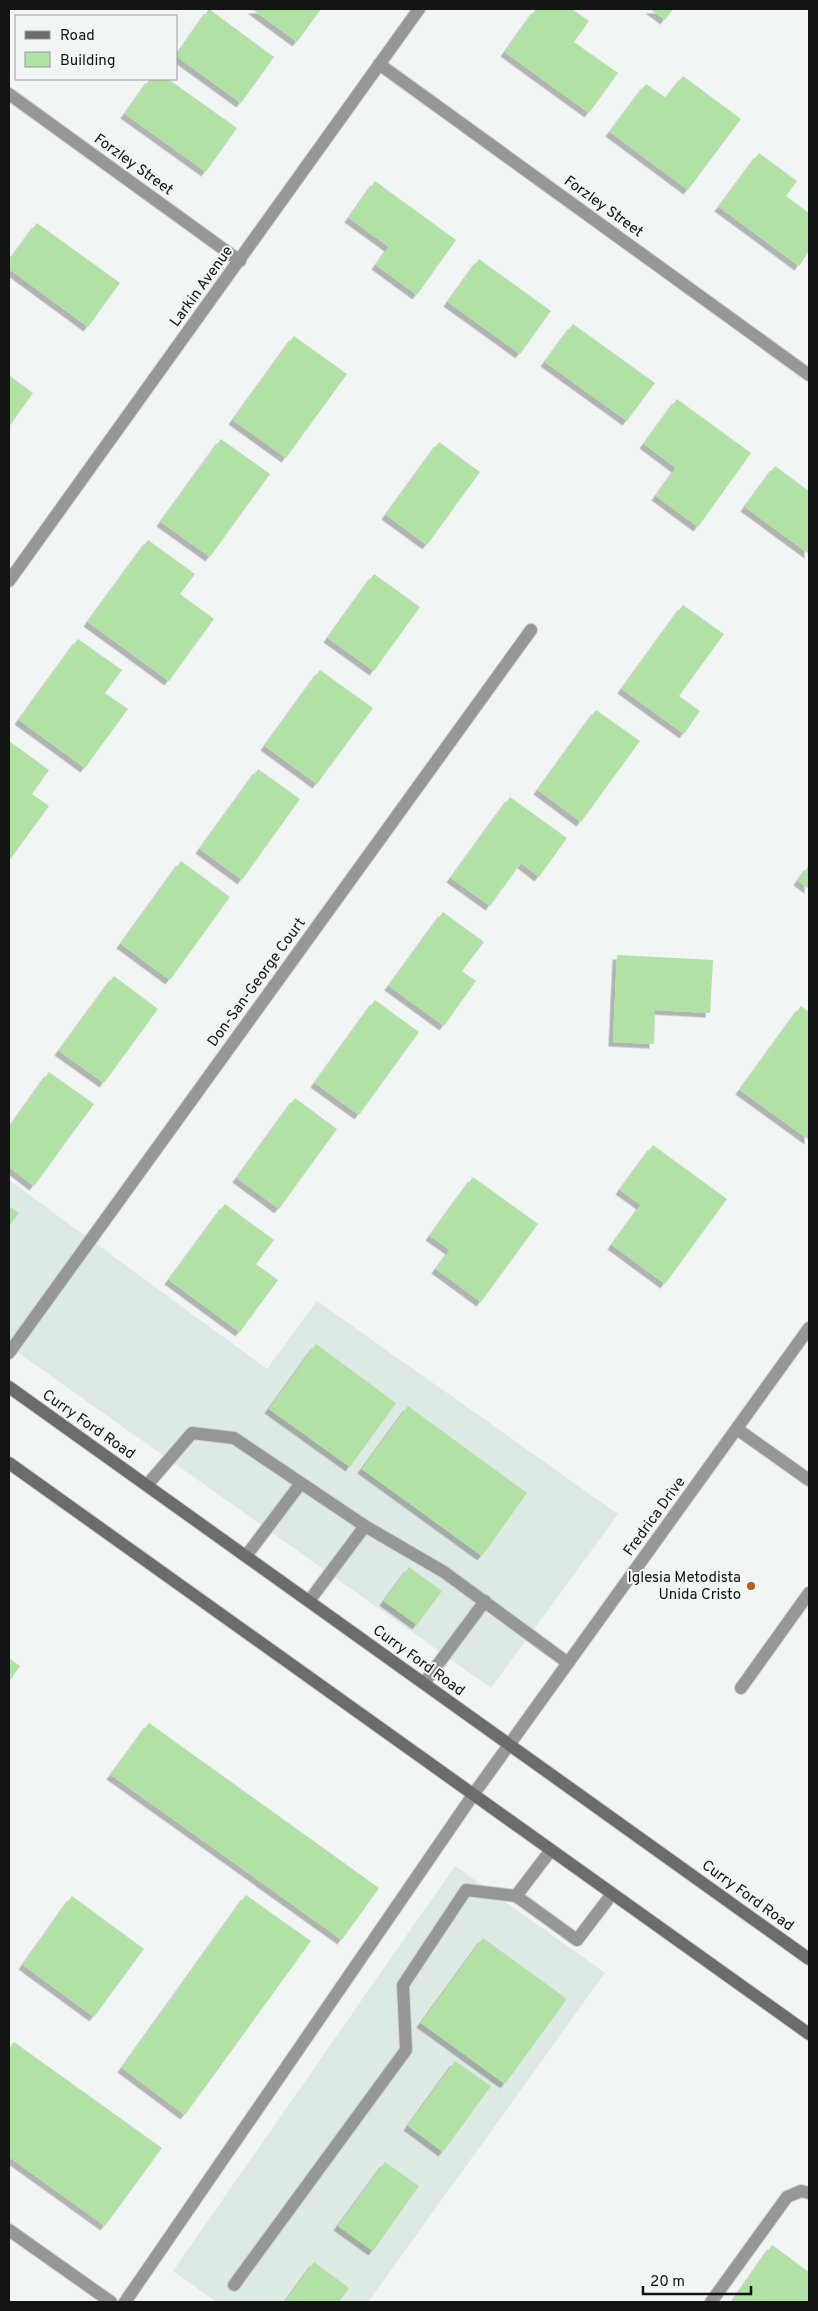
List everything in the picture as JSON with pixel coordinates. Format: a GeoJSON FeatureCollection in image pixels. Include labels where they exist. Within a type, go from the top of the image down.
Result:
{"type":"FeatureCollection","features":[{"type":"Feature","properties":{"kind":"main road","name":"Curry Ford Road"},"geometry":{"type":"LineString","coordinates":[[9,1387],[809,1959]]}},
{"type":"Feature","properties":{"kind":"main road"},"geometry":{"type":"LineString","coordinates":[[9,1463],[809,2034]]}},
{"type":"Feature","properties":{"kind":"street","name":"Larkin Avenue"},"geometry":{"type":"LineString","coordinates":[[9,581],[419,9]]}},
{"type":"Feature","properties":{"kind":"street","name":"Forzley Street"},"geometry":{"type":"LineString","coordinates":[[379,64],[809,375]]}},
{"type":"Feature","properties":{"kind":"street","name":"Forzley Street"},"geometry":{"type":"LineString","coordinates":[[9,94],[240,261]]}},
{"type":"Feature","properties":{"kind":"street","name":"Don-San-George Court"},"geometry":{"type":"LineString","coordinates":[[9,1353],[531,630]]}},
{"type":"Feature","properties":{"kind":"street","name":"Fredrica Drive"},"geometry":{"type":"LineString","coordinates":[[125,2302],[473,1795],[809,1328]]}},
{"type":"Feature","properties":{"kind":"street"},"geometry":{"type":"LineString","coordinates":[[737,1429],[809,1480]]}},
{"type":"Feature","properties":{"kind":"street"},"geometry":{"type":"LineString","coordinates":[[147,1485],[192,1432],[234,1438],[365,1526],[444,1572],[568,1663]]}},
{"type":"Feature","properties":{"kind":"street"},"geometry":{"type":"LineString","coordinates":[[246,1556],[301,1483]]}},
{"type":"Feature","properties":{"kind":"street"},"geometry":{"type":"LineString","coordinates":[[309,1601],[365,1526]]}},
{"type":"Feature","properties":{"kind":"street"},"geometry":{"type":"LineString","coordinates":[[741,1688],[809,1593]]}},
{"type":"Feature","properties":{"kind":"street"},"geometry":{"type":"LineString","coordinates":[[424,1684],[485,1601]]}},
{"type":"Feature","properties":{"kind":"street"},"geometry":{"type":"LineString","coordinates":[[516,1896],[551,1850]]}},
{"type":"Feature","properties":{"kind":"street"},"geometry":{"type":"LineString","coordinates":[[234,2285],[406,2050],[402,1985],[466,1890],[516,1896],[577,1940],[612,1894]]}},
{"type":"Feature","properties":{"kind":"street"},"geometry":{"type":"LineString","coordinates":[[711,2302],[787,2198],[801,2191],[809,2193]]}},
{"type":"Feature","properties":{"kind":"street"},"geometry":{"type":"LineString","coordinates":[[9,2230],[111,2302]]}},
{"type":"Feature","properties":{"kind":"shaded area"},"geometry":{"type":"Polygon","coordinates":[[[9,1180],[267,1369],[317,1301],[618,1514],[491,1688],[9,1346],[9,1180]]]}},
{"type":"Feature","properties":{"kind":"shaded area"},"geometry":{"type":"Polygon","coordinates":[[[455,1866],[605,1973],[368,2302],[217,2302],[173,2271],[455,1866]]]}},
{"type":"Feature","properties":{"kind":"building"},"geometry":{"type":"Polygon","coordinates":[[[209,9],[274,57],[241,103],[178,57],[178,53],[209,9]]]}},
{"type":"Feature","properties":{"kind":"building"},"geometry":{"type":"Polygon","coordinates":[[[252,9],[321,9],[297,42],[252,9]]]}},
{"type":"Feature","properties":{"kind":"building"},"geometry":{"type":"Polygon","coordinates":[[[536,9],[572,9],[589,21],[574,42],[618,73],[589,113],[505,52],[536,9]]]}},
{"type":"Feature","properties":{"kind":"building"},"geometry":{"type":"Polygon","coordinates":[[[650,9],[673,9],[665,20],[650,9]]]}},
{"type":"Feature","properties":{"kind":"building"},"geometry":{"type":"Polygon","coordinates":[[[683,76],[741,119],[688,190],[610,132],[646,84],[666,98],[683,76]]]}},
{"type":"Feature","properties":{"kind":"building"},"geometry":{"type":"Polygon","coordinates":[[[149,80],[169,80],[237,128],[206,172],[125,114],[149,80]]]}},
{"type":"Feature","properties":{"kind":"building"},"geometry":{"type":"Polygon","coordinates":[[[759,153],[797,181],[786,196],[809,213],[809,251],[799,266],[719,207],[759,153]]]}},
{"type":"Feature","properties":{"kind":"building"},"geometry":{"type":"Polygon","coordinates":[[[375,181],[456,240],[417,295],[376,265],[389,247],[349,218],[375,181]]]}},
{"type":"Feature","properties":{"kind":"building"},"geometry":{"type":"Polygon","coordinates":[[[37,223],[120,283],[88,327],[9,269],[9,261],[37,223]]]}},
{"type":"Feature","properties":{"kind":"building"},"geometry":{"type":"Polygon","coordinates":[[[479,259],[551,311],[520,354],[448,302],[479,259]]]}},
{"type":"Feature","properties":{"kind":"building"},"geometry":{"type":"Polygon","coordinates":[[[573,324],[655,383],[627,421],[545,362],[573,324]]]}},
{"type":"Feature","properties":{"kind":"building"},"geometry":{"type":"Polygon","coordinates":[[[294,336],[347,374],[286,458],[233,420],[294,336]]]}},
{"type":"Feature","properties":{"kind":"building"},"geometry":{"type":"Polygon","coordinates":[[[9,375],[33,393],[9,427],[9,375]]]}},
{"type":"Feature","properties":{"kind":"building"},"geometry":{"type":"Polygon","coordinates":[[[677,399],[751,453],[698,527],[656,496],[676,468],[644,444],[677,399]]]}},
{"type":"Feature","properties":{"kind":"building"},"geometry":{"type":"Polygon","coordinates":[[[221,439],[270,474],[210,557],[161,522],[221,439]]]}},
{"type":"Feature","properties":{"kind":"building"},"geometry":{"type":"Polygon","coordinates":[[[439,442],[480,472],[427,545],[386,515],[439,442]]]}},
{"type":"Feature","properties":{"kind":"building"},"geometry":{"type":"Polygon","coordinates":[[[775,466],[809,491],[809,554],[745,507],[775,466]]]}},
{"type":"Feature","properties":{"kind":"building"},"geometry":{"type":"Polygon","coordinates":[[[148,540],[195,574],[180,594],[214,619],[169,681],[88,622],[148,540]]]}},
{"type":"Feature","properties":{"kind":"building"},"geometry":{"type":"Polygon","coordinates":[[[374,574],[420,607],[374,671],[328,638],[374,574]]]}},
{"type":"Feature","properties":{"kind":"building"},"geometry":{"type":"Polygon","coordinates":[[[683,605],[724,634],[679,696],[700,711],[684,734],[622,689],[683,605]]]}},
{"type":"Feature","properties":{"kind":"building"},"geometry":{"type":"Polygon","coordinates":[[[78,639],[122,670],[105,693],[128,709],[85,768],[19,720],[78,639]]]}},
{"type":"Feature","properties":{"kind":"building"},"geometry":{"type":"Polygon","coordinates":[[[320,670],[373,708],[317,784],[265,746],[320,670]]]}},
{"type":"Feature","properties":{"kind":"building"},"geometry":{"type":"Polygon","coordinates":[[[596,710],[640,741],[581,822],[538,790],[596,710]]]}},
{"type":"Feature","properties":{"kind":"building"},"geometry":{"type":"Polygon","coordinates":[[[9,741],[49,770],[32,794],[49,806],[9,861],[9,741]]]}},
{"type":"Feature","properties":{"kind":"building"},"geometry":{"type":"Polygon","coordinates":[[[258,769],[300,799],[242,880],[200,849],[258,769]]]}},
{"type":"Feature","properties":{"kind":"building"},"geometry":{"type":"Polygon","coordinates":[[[510,797],[567,838],[539,877],[521,863],[490,906],[451,878],[510,797]]]}},
{"type":"Feature","properties":{"kind":"building"},"geometry":{"type":"Polygon","coordinates":[[[181,861],[230,897],[170,980],[121,944],[181,861]]]}},
{"type":"Feature","properties":{"kind":"building"},"geometry":{"type":"Polygon","coordinates":[[[809,865],[809,889],[798,881],[809,865]]]}},
{"type":"Feature","properties":{"kind":"building"},"geometry":{"type":"Polygon","coordinates":[[[443,912],[484,942],[462,971],[476,981],[444,1026],[389,986],[443,912]]]}},
{"type":"Feature","properties":{"kind":"building"},"geometry":{"type":"Polygon","coordinates":[[[617,955],[713,960],[710,1013],[655,1010],[654,1044],[613,1042],[617,955]]]}},
{"type":"Feature","properties":{"kind":"building"},"geometry":{"type":"Polygon","coordinates":[[[114,976],[158,1009],[104,1083],[59,1051],[114,976]]]}},
{"type":"Feature","properties":{"kind":"building"},"geometry":{"type":"Polygon","coordinates":[[[375,1000],[419,1032],[359,1115],[315,1083],[375,1000]]]}},
{"type":"Feature","properties":{"kind":"building"},"geometry":{"type":"Polygon","coordinates":[[[801,1006],[809,1012],[809,1140],[740,1090],[801,1006]]]}},
{"type":"Feature","properties":{"kind":"building"},"geometry":{"type":"Polygon","coordinates":[[[49,1072],[94,1104],[34,1186],[9,1167],[9,1128],[49,1072]]]}},
{"type":"Feature","properties":{"kind":"building"},"geometry":{"type":"Polygon","coordinates":[[[295,1098],[337,1129],[279,1209],[237,1178],[295,1098]]]}},
{"type":"Feature","properties":{"kind":"building"},"geometry":{"type":"Polygon","coordinates":[[[653,1145],[727,1199],[665,1284],[612,1245],[641,1205],[620,1190],[653,1145]]]}},
{"type":"Feature","properties":{"kind":"building"},"geometry":{"type":"Polygon","coordinates":[[[473,1177],[538,1224],[481,1302],[436,1269],[450,1250],[430,1236],[473,1177]]]}},
{"type":"Feature","properties":{"kind":"building"},"geometry":{"type":"Polygon","coordinates":[[[225,1204],[274,1240],[256,1264],[278,1280],[240,1332],[169,1280],[225,1204]]]}},
{"type":"Feature","properties":{"kind":"building"},"geometry":{"type":"Polygon","coordinates":[[[9,1206],[19,1213],[9,1226],[9,1206]]]}},
{"type":"Feature","properties":{"kind":"building"},"geometry":{"type":"Polygon","coordinates":[[[316,1344],[396,1403],[350,1467],[269,1409],[316,1344]]]}},
{"type":"Feature","properties":{"kind":"building"},"geometry":{"type":"Polygon","coordinates":[[[408,1406],[527,1493],[482,1556],[362,1469],[408,1406]]]}},
{"type":"Feature","properties":{"kind":"building"},"geometry":{"type":"Polygon","coordinates":[[[409,1567],[442,1591],[417,1625],[384,1601],[409,1567]]]}},
{"type":"Feature","properties":{"kind":"building"},"geometry":{"type":"Polygon","coordinates":[[[9,1658],[20,1666],[9,1682],[9,1658]]]}},
{"type":"Feature","properties":{"kind":"building"},"geometry":{"type":"Polygon","coordinates":[[[149,1723],[379,1888],[342,1940],[111,1775],[149,1723]]]}},
{"type":"Feature","properties":{"kind":"building"},"geometry":{"type":"Polygon","coordinates":[[[246,1895],[311,1941],[185,2115],[122,2068],[246,1895]]]}},
{"type":"Feature","properties":{"kind":"building"},"geometry":{"type":"Polygon","coordinates":[[[72,1896],[144,1949],[94,2017],[23,1965],[72,1896]]]}},
{"type":"Feature","properties":{"kind":"building"},"geometry":{"type":"Polygon","coordinates":[[[483,1938],[567,1999],[505,2084],[421,2023],[483,1938]]]}},
{"type":"Feature","properties":{"kind":"building"},"geometry":{"type":"Polygon","coordinates":[[[14,2042],[162,2148],[105,2226],[9,2157],[9,2049],[14,2042]]]}},
{"type":"Feature","properties":{"kind":"building"},"geometry":{"type":"Polygon","coordinates":[[[455,2061],[491,2086],[443,2152],[408,2126],[455,2061]]]}},
{"type":"Feature","properties":{"kind":"building"},"geometry":{"type":"Polygon","coordinates":[[[385,2162],[419,2186],[373,2251],[338,2226],[385,2162]]]}},
{"type":"Feature","properties":{"kind":"building"},"geometry":{"type":"Polygon","coordinates":[[[772,2245],[809,2272],[809,2302],[732,2302],[772,2245]]]}},
{"type":"Feature","properties":{"kind":"building"},"geometry":{"type":"Polygon","coordinates":[[[314,2262],[349,2288],[339,2302],[285,2302],[314,2262]]]}},
{"type":"Feature","properties":{"kind":"place","name":"Iglesia Metodista Unida Cristo"},"geometry":{"type":"Point","coordinates":[751,1586]}}]}
